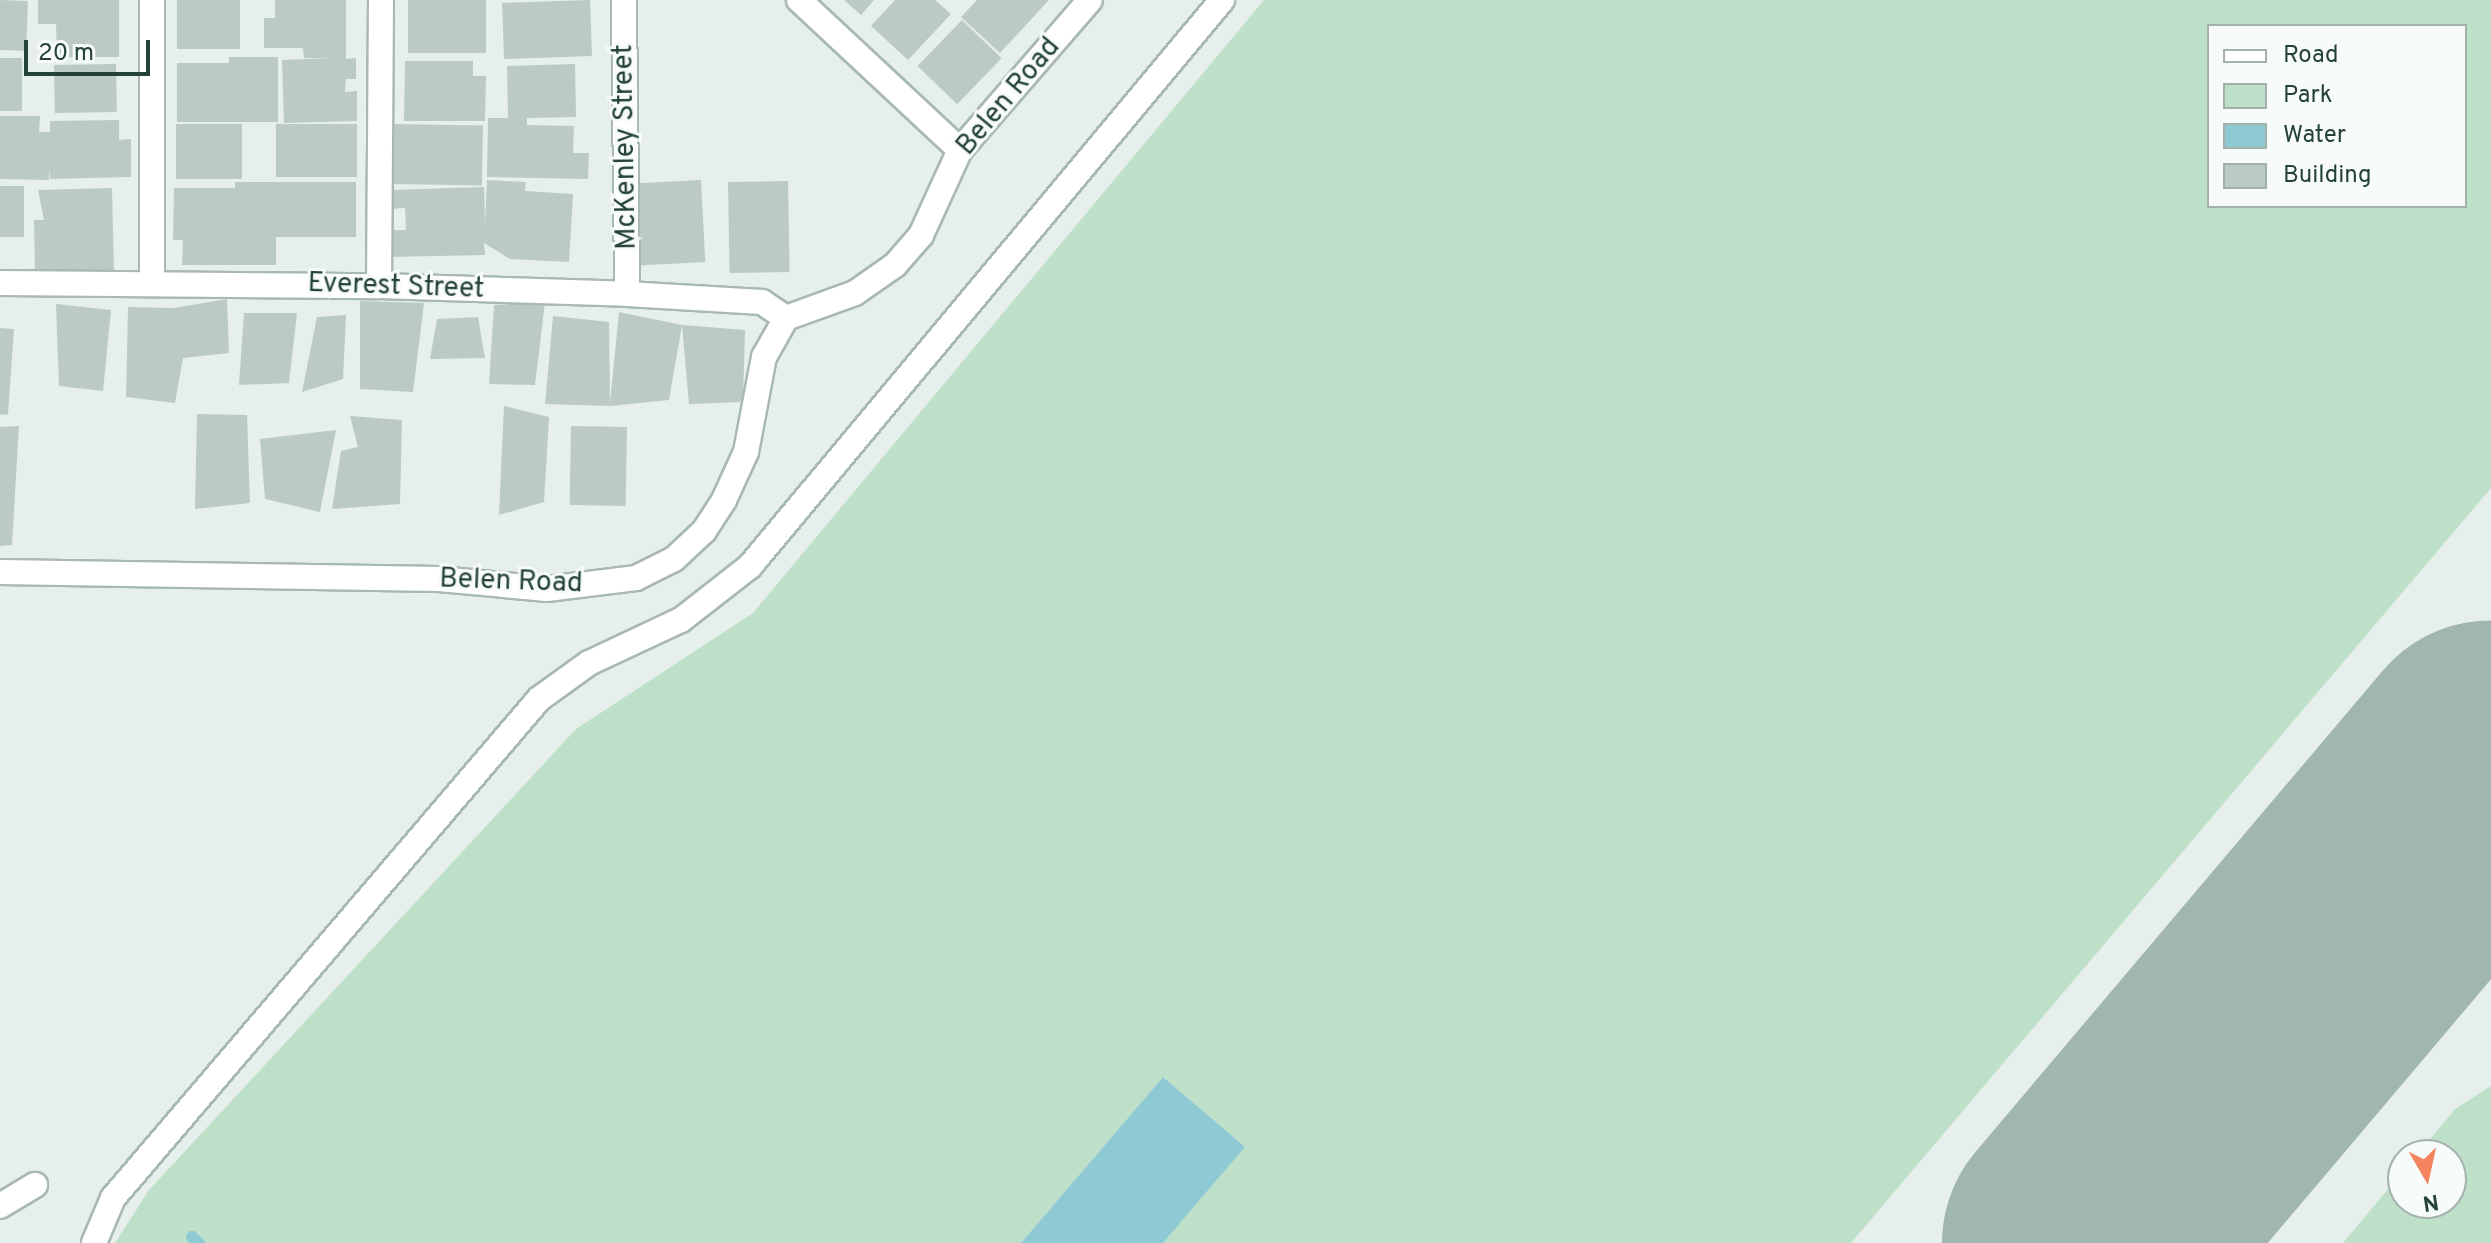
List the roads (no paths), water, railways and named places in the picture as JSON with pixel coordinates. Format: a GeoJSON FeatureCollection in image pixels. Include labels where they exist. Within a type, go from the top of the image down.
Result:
{"type":"FeatureCollection","features":[{"type":"Feature","properties":{"kind":"street"},"geometry":{"type":"LineString","coordinates":[[152,0],[152,282]]}},
{"type":"Feature","properties":{"kind":"street"},"geometry":{"type":"LineString","coordinates":[[379,286],[381,0]]}},
{"type":"Feature","properties":{"kind":"street","name":"McKenley Street"},"geometry":{"type":"LineString","coordinates":[[624,0],[627,294]]}},
{"type":"Feature","properties":{"kind":"street"},"geometry":{"type":"LineString","coordinates":[[799,0],[960,150]]}},
{"type":"Feature","properties":{"kind":"street","name":"Belen Road"},"geometry":{"type":"LineString","coordinates":[[0,572],[439,579],[547,589],[636,578],[674,559],[704,531],[724,500],[746,452],[764,357],[786,318],[855,293],[895,265],[921,235],[960,150],[1090,0]]}},
{"type":"Feature","properties":{"kind":"street"},"geometry":{"type":"LineString","coordinates":[[94,1243],[113,1198],[539,699],[589,663],[681,620],[750,566],[1222,0]]}},
{"type":"Feature","properties":{"kind":"street","name":"Everest Street"},"geometry":{"type":"LineString","coordinates":[[0,283],[152,282],[627,294],[762,302],[786,318]]}},
{"type":"Feature","properties":{"kind":"street"},"geometry":{"type":"LineString","coordinates":[[0,1206],[35,1185]]}},
{"type":"Feature","properties":{"kind":"water"},"geometry":{"type":"Polygon","coordinates":[[[1163,1077],[1245,1147],[1163,1243],[1021,1243],[1163,1077]]]}},
{"type":"Feature","properties":{"kind":"waterway"},"geometry":{"type":"LineString","coordinates":[[192,1237],[199,1243]]}}]}
